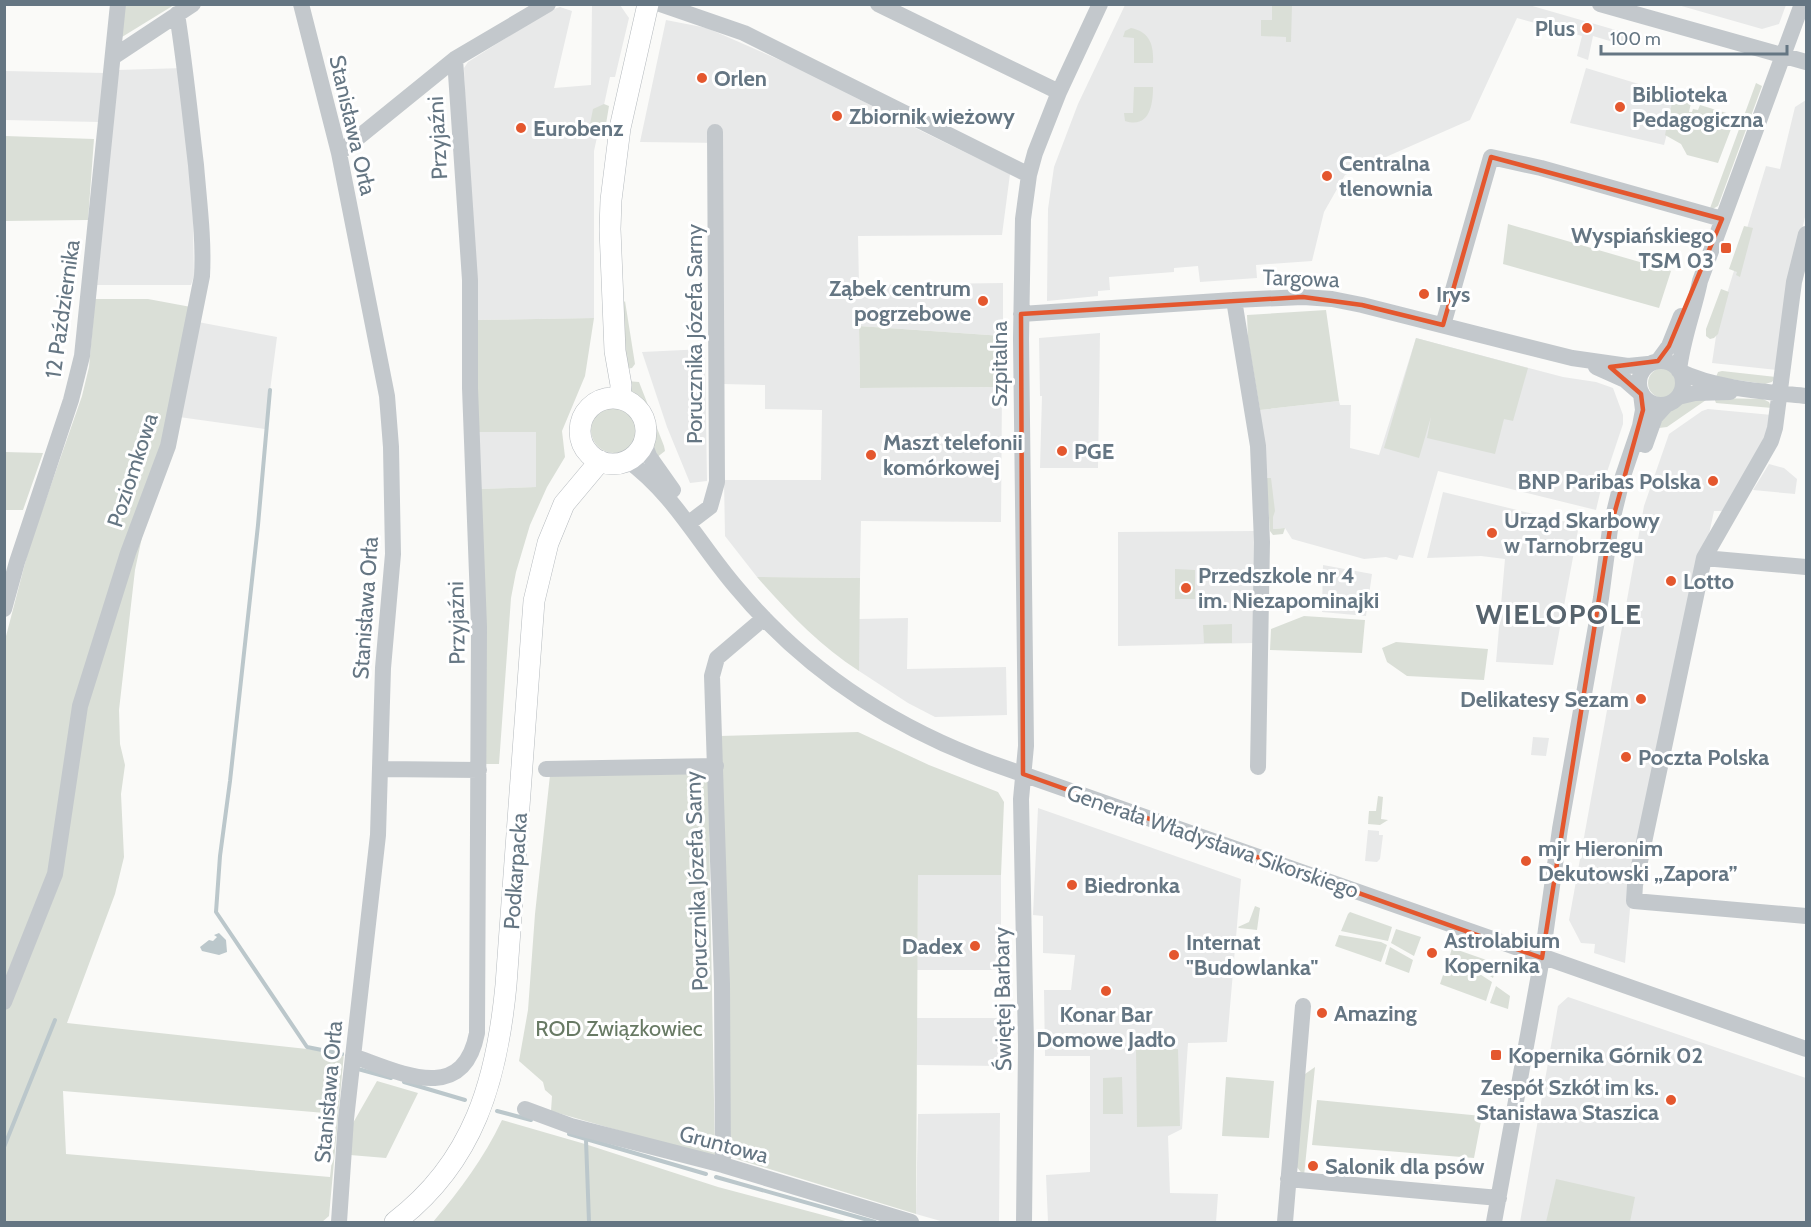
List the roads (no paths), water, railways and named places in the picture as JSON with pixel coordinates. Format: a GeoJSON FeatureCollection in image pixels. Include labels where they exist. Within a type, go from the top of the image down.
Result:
{"type":"FeatureCollection","features":[{"type":"Feature","properties":{"kind":"main road"},"geometry":{"type":"LineString","coordinates":[[613,398],[621,385],[615,351],[610,229],[615,162],[626,94],[648,4]]}},
{"type":"Feature","properties":{"kind":"main road"},"geometry":{"type":"LineString","coordinates":[[613,398],[631,403],[639,410],[644,420],[646,431],[644,442],[634,456],[627,460],[609,463],[594,456],[582,442],[580,431],[582,420],[587,410],[595,403],[613,398]]}},
{"type":"Feature","properties":{"kind":"main road","name":"Podkarpacka"},"geometry":{"type":"LineString","coordinates":[[395,1222],[425,1195],[460,1150],[478,1115],[492,1075],[507,985],[534,601],[548,543],[571,493],[576,473],[594,456]]}},
{"type":"Feature","properties":{"kind":"street","name":"12 Października"},"geometry":{"type":"LineString","coordinates":[[4,609],[79,372],[90,289],[118,4]]}},
{"type":"Feature","properties":{"kind":"street"},"geometry":{"type":"LineString","coordinates":[[113,57],[193,4]]}},
{"type":"Feature","properties":{"kind":"street","name":"Stanisława Orła"},"geometry":{"type":"LineString","coordinates":[[301,4],[339,153],[387,396],[391,447],[393,554],[383,669],[378,835],[353,1056],[339,1222]]}},
{"type":"Feature","properties":{"kind":"street"},"geometry":{"type":"LineString","coordinates":[[339,153],[455,59],[548,4]]}},
{"type":"Feature","properties":{"kind":"street"},"geometry":{"type":"LineString","coordinates":[[660,4],[711,12],[744,33],[1029,175]]}},
{"type":"Feature","properties":{"kind":"street"},"geometry":{"type":"LineString","coordinates":[[878,4],[1059,92]]}},
{"type":"Feature","properties":{"kind":"street","name":"Szpitalna"},"geometry":{"type":"LineString","coordinates":[[1023,774],[1026,746],[1021,314],[1023,219],[1029,175],[1035,153],[1059,92],[1100,4]]}},
{"type":"Feature","properties":{"kind":"street"},"geometry":{"type":"LineString","coordinates":[[1600,4],[1806,62]]}},
{"type":"Feature","properties":{"kind":"street"},"geometry":{"type":"LineString","coordinates":[[1601,598],[1642,452],[1655,417],[1672,401],[1683,383],[1679,370],[1681,350],[1695,307],[1700,281],[1802,4]]}},
{"type":"Feature","properties":{"kind":"street","name":"Poziomkowa"},"geometry":{"type":"LineString","coordinates":[[4,1002],[56,874],[80,706],[128,553],[168,446],[202,276],[203,251],[199,199],[188,87],[177,14]]}},
{"type":"Feature","properties":{"kind":"street","name":"Przyjaźni"},"geometry":{"type":"LineString","coordinates":[[353,1056],[416,1078],[435,1079],[452,1074],[460,1068],[471,1055],[477,1033],[479,627],[470,388],[470,280],[455,59]]}},
{"type":"Feature","properties":{"kind":"street","name":"Porucznika Józefa Sarny"},"geometry":{"type":"LineString","coordinates":[[689,524],[710,507],[717,482],[715,132]]}},
{"type":"Feature","properties":{"kind":"street"},"geometry":{"type":"LineString","coordinates":[[1443,325],[1491,157],[1541,168],[1722,219]]}},
{"type":"Feature","properties":{"kind":"street"},"geometry":{"type":"LineString","coordinates":[[1806,234],[1794,282],[1776,429],[1704,558],[1635,885],[1634,901],[1806,916]]}},
{"type":"Feature","properties":{"kind":"street"},"geometry":{"type":"LineString","coordinates":[[1494,1222],[1542,958],[1560,829],[1601,598],[1610,529],[1643,410],[1638,384],[1639,376],[1669,346],[1686,305],[1700,281]]}},
{"type":"Feature","properties":{"kind":"street","name":"Targowa"},"geometry":{"type":"LineString","coordinates":[[1021,314],[1234,300],[1332,299],[1572,358],[1628,366],[1653,362]]}},
{"type":"Feature","properties":{"kind":"street"},"geometry":{"type":"LineString","coordinates":[[1234,300],[1258,447],[1262,542],[1258,767]]}},
{"type":"Feature","properties":{"kind":"street","name":"Targowa"},"geometry":{"type":"LineString","coordinates":[[1572,358],[1619,377],[1641,394]]}},
{"type":"Feature","properties":{"kind":"street"},"geometry":{"type":"LineString","coordinates":[[1653,362],[1669,362],[1695,378],[1806,396]]}},
{"type":"Feature","properties":{"kind":"street"},"geometry":{"type":"LineString","coordinates":[[1641,394],[1653,405],[1695,393],[1761,390]]}},
{"type":"Feature","properties":{"kind":"street","name":"Generała Władysława Sikorskiego"},"geometry":{"type":"LineString","coordinates":[[644,442],[649,456],[682,505],[689,524]]}},
{"type":"Feature","properties":{"kind":"street","name":"Generała Władysława Sikorskiego"},"geometry":{"type":"LineString","coordinates":[[627,460],[652,479],[689,524],[716,563],[764,618],[818,669],[870,706],[947,745],[1542,958],[1806,1049]]}},
{"type":"Feature","properties":{"kind":"street"},"geometry":{"type":"LineString","coordinates":[[1704,558],[1806,567]]}},
{"type":"Feature","properties":{"kind":"street","name":"Porucznika Józefa Sarny"},"geometry":{"type":"LineString","coordinates":[[723,1165],[722,984],[712,676],[717,658],[764,618]]}},
{"type":"Feature","properties":{"kind":"street"},"geometry":{"type":"LineString","coordinates":[[546,769],[601,770],[716,766]]}},
{"type":"Feature","properties":{"kind":"street"},"geometry":{"type":"LineString","coordinates":[[381,769],[479,770]]}},
{"type":"Feature","properties":{"kind":"street","name":"Świętej Barbary"},"geometry":{"type":"LineString","coordinates":[[1023,774],[1021,799],[1026,1045],[1024,1222]]}},
{"type":"Feature","properties":{"kind":"street"},"geometry":{"type":"LineString","coordinates":[[1285,1222],[1304,1006]]}},
{"type":"Feature","properties":{"kind":"street","name":"Gruntowa"},"geometry":{"type":"LineString","coordinates":[[525,1109],[571,1126],[723,1165],[911,1222]]}},
{"type":"Feature","properties":{"kind":"street"},"geometry":{"type":"LineString","coordinates":[[1288,1179],[1499,1198]]}},
{"type":"Feature","properties":{"kind":"waterway"},"geometry":{"type":"LineString","coordinates":[[270,390],[258,525],[220,856],[216,912],[307,1047],[342,1054]]}},
{"type":"Feature","properties":{"kind":"waterway"},"geometry":{"type":"LineString","coordinates":[[4,1147],[55,1020]]}},
{"type":"Feature","properties":{"kind":"waterway"},"geometry":{"type":"LineString","coordinates":[[358,1069],[391,1078]]}},
{"type":"Feature","properties":{"kind":"waterway"},"geometry":{"type":"LineString","coordinates":[[404,1082],[465,1100]]}},
{"type":"Feature","properties":{"kind":"waterway"},"geometry":{"type":"LineString","coordinates":[[497,1111],[531,1120]]}},
{"type":"Feature","properties":{"kind":"waterway"},"geometry":{"type":"LineString","coordinates":[[569,1134],[706,1174]]}},
{"type":"Feature","properties":{"kind":"waterway"},"geometry":{"type":"LineString","coordinates":[[586,1140],[589,1222]]}},
{"type":"Feature","properties":{"kind":"waterway"},"geometry":{"type":"LineString","coordinates":[[716,1177],[875,1222]]}},
{"type":"Feature","properties":{"kind":"place","name":"Plus"},"geometry":{"type":"Point","coordinates":[1587,28]}},
{"type":"Feature","properties":{"kind":"place","name":"Orlen"},"geometry":{"type":"Point","coordinates":[702,78]}},
{"type":"Feature","properties":{"kind":"place","name":"Biblioteka Pedagogiczna"},"geometry":{"type":"Point","coordinates":[1620,107]}},
{"type":"Feature","properties":{"kind":"place","name":"Zbiornik wieżowy"},"geometry":{"type":"Point","coordinates":[837,116]}},
{"type":"Feature","properties":{"kind":"place","name":"Eurobenz"},"geometry":{"type":"Point","coordinates":[521,128]}},
{"type":"Feature","properties":{"kind":"place","name":"Centralna tlenownia"},"geometry":{"type":"Point","coordinates":[1327,176]}},
{"type":"Feature","properties":{"kind":"place","name":"Wyspiańskiego TSM 03"},"geometry":{"type":"Point","coordinates":[1726,248]}},
{"type":"Feature","properties":{"kind":"place","name":"Irys"},"geometry":{"type":"Point","coordinates":[1424,294]}},
{"type":"Feature","properties":{"kind":"place","name":"Ząbek centrum pogrzebowe"},"geometry":{"type":"Point","coordinates":[983,301]}},
{"type":"Feature","properties":{"kind":"place","name":"PGE"},"geometry":{"type":"Point","coordinates":[1062,451]}},
{"type":"Feature","properties":{"kind":"place","name":"Maszt telefonii komórkowej"},"geometry":{"type":"Point","coordinates":[871,455]}},
{"type":"Feature","properties":{"kind":"place","name":"BNP Paribas Polska"},"geometry":{"type":"Point","coordinates":[1713,481]}},
{"type":"Feature","properties":{"kind":"place","name":"Urząd Skarbowy w Tarnobrzegu"},"geometry":{"type":"Point","coordinates":[1492,533]}},
{"type":"Feature","properties":{"kind":"place","name":"Lotto"},"geometry":{"type":"Point","coordinates":[1671,581]}},
{"type":"Feature","properties":{"kind":"place","name":"Przedszkole nr 4 im. Niezapominajki"},"geometry":{"type":"Point","coordinates":[1186,588]}},
{"type":"Feature","properties":{"kind":"place","name":"Delikatesy Sezam"},"geometry":{"type":"Point","coordinates":[1641,699]}},
{"type":"Feature","properties":{"kind":"place","name":"Poczta Polska"},"geometry":{"type":"Point","coordinates":[1626,757]}},
{"type":"Feature","properties":{"kind":"place","name":"mjr Hieronim Dekutowski „Zapora”"},"geometry":{"type":"Point","coordinates":[1526,861]}},
{"type":"Feature","properties":{"kind":"place","name":"Biedronka"},"geometry":{"type":"Point","coordinates":[1072,885]}},
{"type":"Feature","properties":{"kind":"place","name":"Dadex"},"geometry":{"type":"Point","coordinates":[975,946]}},
{"type":"Feature","properties":{"kind":"place","name":"Astrolabium Kopernika"},"geometry":{"type":"Point","coordinates":[1432,953]}},
{"type":"Feature","properties":{"kind":"place","name":"Internat \"Budowlanka\""},"geometry":{"type":"Point","coordinates":[1174,955]}},
{"type":"Feature","properties":{"kind":"place","name":"Konar Bar Domowe Jadło"},"geometry":{"type":"Point","coordinates":[1106,991]}},
{"type":"Feature","properties":{"kind":"place","name":"Amazing"},"geometry":{"type":"Point","coordinates":[1322,1013]}},
{"type":"Feature","properties":{"kind":"place","name":"Kopernika Górnik 02"},"geometry":{"type":"Point","coordinates":[1496,1055]}},
{"type":"Feature","properties":{"kind":"place","name":"Zespół Szkół im ks. Stanisława Staszica"},"geometry":{"type":"Point","coordinates":[1671,1100]}},
{"type":"Feature","properties":{"kind":"place","name":"Salonik dla psów"},"geometry":{"type":"Point","coordinates":[1313,1166]}},
{"type":"Feature","properties":{"kind":"district","name":"WIELOPOLE"},"geometry":{"type":"Point","coordinates":[1559,614]}},
{"type":"Feature","properties":{"kind":"park label","name":"ROD Związkowiec"},"geometry":{"type":"Point","coordinates":[619,1028]}}]}
